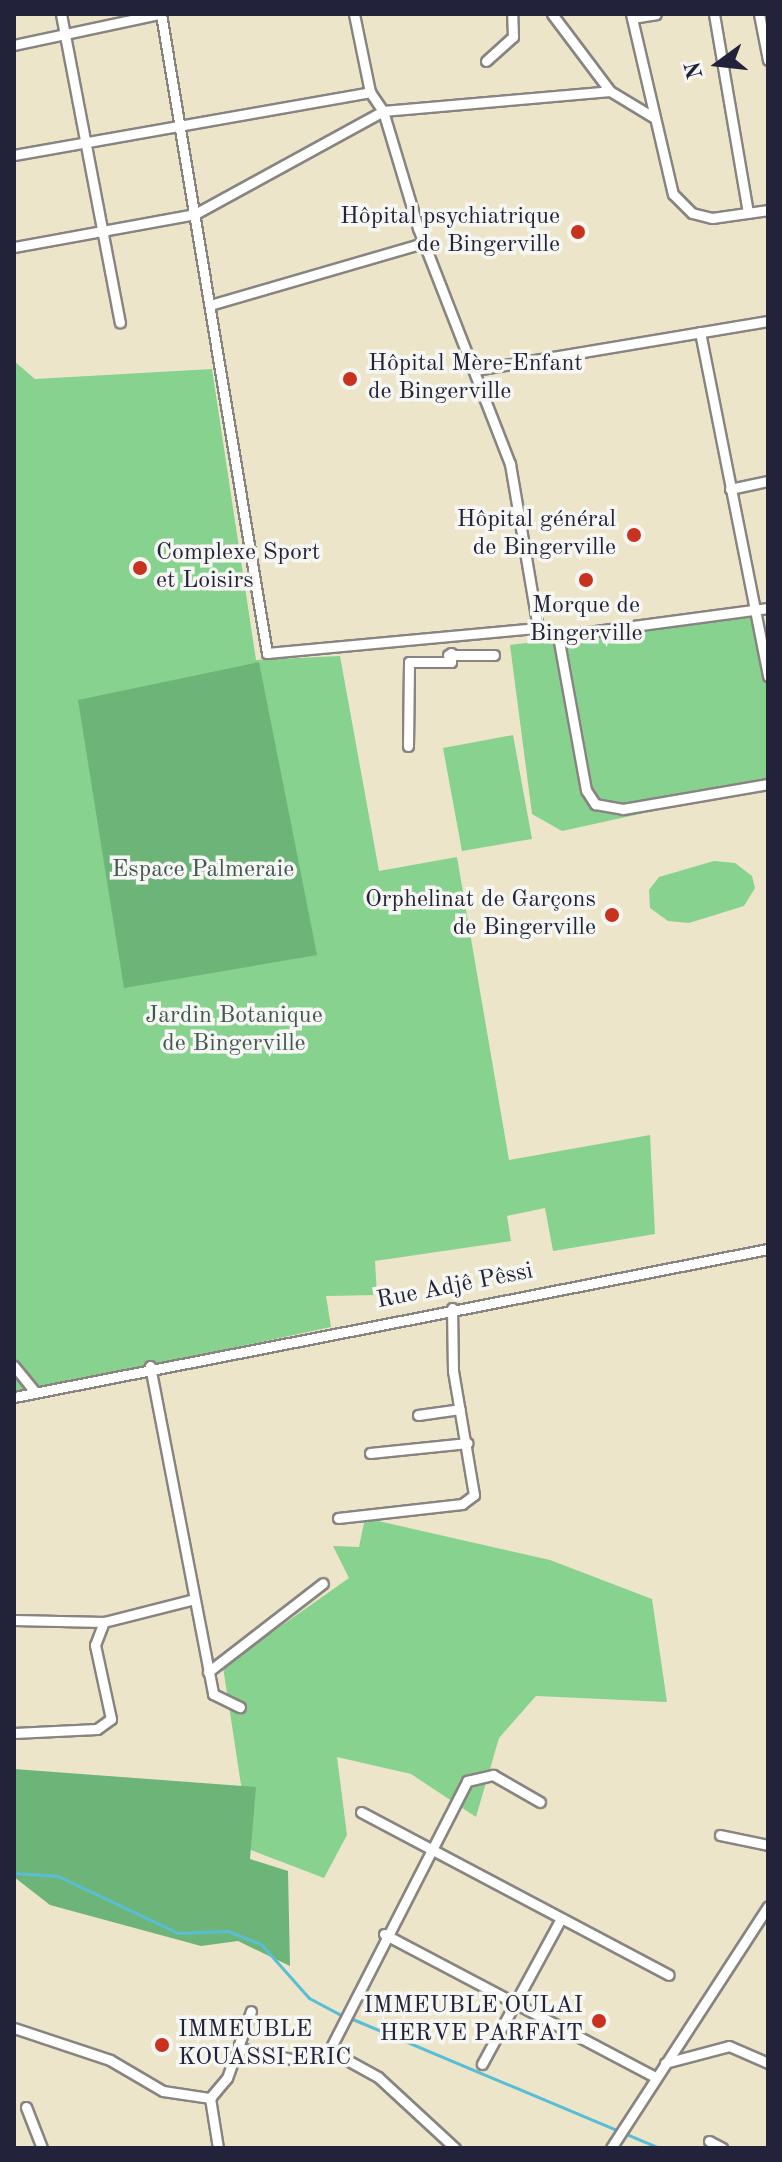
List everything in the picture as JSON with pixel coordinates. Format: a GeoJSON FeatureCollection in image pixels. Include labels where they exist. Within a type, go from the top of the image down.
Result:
{"type":"FeatureCollection","features":[{"type":"Feature","properties":{"kind":"street"},"geometry":{"type":"LineString","coordinates":[[61,14],[120,322]]}},
{"type":"Feature","properties":{"kind":"street"},"geometry":{"type":"LineString","coordinates":[[14,45],[160,14],[267,653],[538,628],[558,636],[768,608]]}},
{"type":"Feature","properties":{"kind":"street"},"geometry":{"type":"LineString","coordinates":[[354,14],[370,92],[383,111],[424,243],[510,464],[538,628]]}},
{"type":"Feature","properties":{"kind":"street"},"geometry":{"type":"LineString","coordinates":[[486,61],[513,37],[512,14]]}},
{"type":"Feature","properties":{"kind":"street"},"geometry":{"type":"LineString","coordinates":[[552,14],[610,91],[653,117]]}},
{"type":"Feature","properties":{"kind":"street"},"geometry":{"type":"LineString","coordinates":[[656,14],[632,16],[665,175],[682,205],[712,218],[768,210]]}},
{"type":"Feature","properties":{"kind":"street"},"geometry":{"type":"LineString","coordinates":[[714,14],[748,213]]}},
{"type":"Feature","properties":{"kind":"street"},"geometry":{"type":"LineString","coordinates":[[759,14],[768,60]]}},
{"type":"Feature","properties":{"kind":"street"},"geometry":{"type":"LineString","coordinates":[[14,247],[195,214],[383,111],[610,91]]}},
{"type":"Feature","properties":{"kind":"street"},"geometry":{"type":"LineString","coordinates":[[14,155],[370,92]]}},
{"type":"Feature","properties":{"kind":"street"},"geometry":{"type":"LineString","coordinates":[[210,305],[424,243]]}},
{"type":"Feature","properties":{"kind":"street"},"geometry":{"type":"LineString","coordinates":[[475,370],[768,321]]}},
{"type":"Feature","properties":{"kind":"street"},"geometry":{"type":"LineString","coordinates":[[700,332],[768,676]]}},
{"type":"Feature","properties":{"kind":"street"},"geometry":{"type":"LineString","coordinates":[[730,489],[768,481]]}},
{"type":"Feature","properties":{"kind":"street"},"geometry":{"type":"LineString","coordinates":[[558,636],[586,790],[595,804],[623,809],[768,784]]}},
{"type":"Feature","properties":{"kind":"street"},"geometry":{"type":"LineString","coordinates":[[408,746],[409,662],[451,662],[449,654],[494,655]]}},
{"type":"Feature","properties":{"kind":"street","name":"Rue Adjê Pêssi"},"geometry":{"type":"LineString","coordinates":[[14,1397],[150,1366],[768,1249]]}},
{"type":"Feature","properties":{"kind":"street"},"geometry":{"type":"LineString","coordinates":[[338,1518],[470,1501],[475,1485],[460,1409],[452,1308]]}},
{"type":"Feature","properties":{"kind":"street"},"geometry":{"type":"LineString","coordinates":[[14,1366],[35,1392]]}},
{"type":"Feature","properties":{"kind":"street"},"geometry":{"type":"LineString","coordinates":[[150,1366],[208,1672],[217,1701],[240,1707]]}},
{"type":"Feature","properties":{"kind":"street"},"geometry":{"type":"LineString","coordinates":[[418,1415],[460,1409]]}},
{"type":"Feature","properties":{"kind":"street"},"geometry":{"type":"LineString","coordinates":[[370,1453],[467,1443]]}},
{"type":"Feature","properties":{"kind":"street"},"geometry":{"type":"LineString","coordinates":[[208,1672],[323,1583]]}},
{"type":"Feature","properties":{"kind":"street"},"geometry":{"type":"LineString","coordinates":[[14,1620],[104,1622],[194,1599]]}},
{"type":"Feature","properties":{"kind":"street"},"geometry":{"type":"LineString","coordinates":[[14,1733],[97,1729],[111,1719],[95,1645],[104,1622]]}},
{"type":"Feature","properties":{"kind":"street"},"geometry":{"type":"LineString","coordinates":[[329,2050],[384,1934],[462,1787],[477,1774],[493,1775],[540,1802]]}},
{"type":"Feature","properties":{"kind":"street"},"geometry":{"type":"LineString","coordinates":[[361,1812],[559,1922],[669,1975]]}},
{"type":"Feature","properties":{"kind":"street"},"geometry":{"type":"LineString","coordinates":[[720,1835],[768,1845]]}},
{"type":"Feature","properties":{"kind":"street"},"geometry":{"type":"LineString","coordinates":[[611,2148],[655,2077],[736,1966],[768,1906]]}},
{"type":"Feature","properties":{"kind":"street"},"geometry":{"type":"LineString","coordinates":[[482,2064],[559,1922]]}},
{"type":"Feature","properties":{"kind":"street"},"geometry":{"type":"LineString","coordinates":[[384,1934],[655,2077]]}},
{"type":"Feature","properties":{"kind":"street"},"geometry":{"type":"LineString","coordinates":[[218,2148],[210,2098],[239,2048],[251,2011]]}},
{"type":"Feature","properties":{"kind":"street"},"geometry":{"type":"LineString","coordinates":[[14,2028],[110,2060],[163,2091],[210,2098]]}},
{"type":"Feature","properties":{"kind":"street"},"geometry":{"type":"LineString","coordinates":[[665,2063],[729,2046],[768,2063]]}},
{"type":"Feature","properties":{"kind":"street"},"geometry":{"type":"LineString","coordinates":[[239,2048],[296,2060],[329,2050],[378,2077],[455,2148]]}},
{"type":"Feature","properties":{"kind":"street"},"geometry":{"type":"LineString","coordinates":[[26,2107],[42,2148]]}},
{"type":"Feature","properties":{"kind":"street"},"geometry":{"type":"LineString","coordinates":[[709,2141],[722,2148]]}},
{"type":"Feature","properties":{"kind":"green space","name":"Jardin Botanique de Bingerville"},"geometry":{"type":"Polygon","coordinates":[[[14,361],[35,379],[212,369],[256,660],[340,656],[379,871],[457,857],[509,1160],[650,1135],[655,1234],[553,1251],[545,1208],[507,1216],[511,1241],[375,1261],[377,1295],[326,1296],[331,1327],[14,1395],[14,361]]]}},
{"type":"Feature","properties":{"kind":"green space"},"geometry":{"type":"Polygon","coordinates":[[[755,614],[768,691],[768,786],[562,831],[532,814],[510,645],[755,614]]]}},
{"type":"Feature","properties":{"kind":"green space","name":"Espace Palmeraie"},"geometry":{"type":"Polygon","coordinates":[[[259,662],[317,955],[124,988],[78,700],[259,662]]]}},
{"type":"Feature","properties":{"kind":"green space"},"geometry":{"type":"Polygon","coordinates":[[[513,735],[532,839],[462,851],[443,748],[513,735]]]}},
{"type":"Feature","properties":{"kind":"green space"},"geometry":{"type":"Polygon","coordinates":[[[714,861],[735,863],[752,876],[755,888],[744,906],[689,923],[668,921],[650,908],[649,890],[659,877],[714,861]]]}},
{"type":"Feature","properties":{"kind":"green space"},"geometry":{"type":"Polygon","coordinates":[[[365,1518],[550,1560],[652,1599],[667,1702],[536,1696],[499,1738],[476,1817],[411,1774],[337,1757],[347,1835],[324,1878],[251,1850],[223,1667],[349,1578],[333,1546],[359,1547],[365,1518]]]}},
{"type":"Feature","properties":{"kind":"green space"},"geometry":{"type":"Polygon","coordinates":[[[14,1769],[256,1787],[250,1859],[288,1871],[290,1966],[238,1941],[201,1946],[50,1905],[14,1877],[14,1769]]]}},
{"type":"Feature","properties":{"kind":"waterway"},"geometry":{"type":"LineString","coordinates":[[14,1873],[58,1876],[178,1933],[228,1931],[261,1944],[309,1998],[343,2016]]}},
{"type":"Feature","properties":{"kind":"waterway"},"geometry":{"type":"LineString","coordinates":[[350,2018],[660,2148]]}},
{"type":"Feature","properties":{"kind":"place","name":"Hôpital psychiatrique de Bingerville"},"geometry":{"type":"Point","coordinates":[578,232]}},
{"type":"Feature","properties":{"kind":"place","name":"Hôpital Mère-Enfant de Bingerville"},"geometry":{"type":"Point","coordinates":[350,379]}},
{"type":"Feature","properties":{"kind":"place","name":"Hôpital général de Bingerville"},"geometry":{"type":"Point","coordinates":[634,535]}},
{"type":"Feature","properties":{"kind":"place","name":"Complexe Sport et Loisirs"},"geometry":{"type":"Point","coordinates":[140,568]}},
{"type":"Feature","properties":{"kind":"place","name":"Morque de Bingerville"},"geometry":{"type":"Point","coordinates":[586,580]}},
{"type":"Feature","properties":{"kind":"place","name":"Orphelinat de Garçons de Bingerville"},"geometry":{"type":"Point","coordinates":[612,915]}},
{"type":"Feature","properties":{"kind":"place","name":"IMMEUBLE OULAI HERVE PARFAIT"},"geometry":{"type":"Point","coordinates":[599,2021]}},
{"type":"Feature","properties":{"kind":"place","name":"IMMEUBLE KOUASSI ERIC"},"geometry":{"type":"Point","coordinates":[162,2045]}}]}
